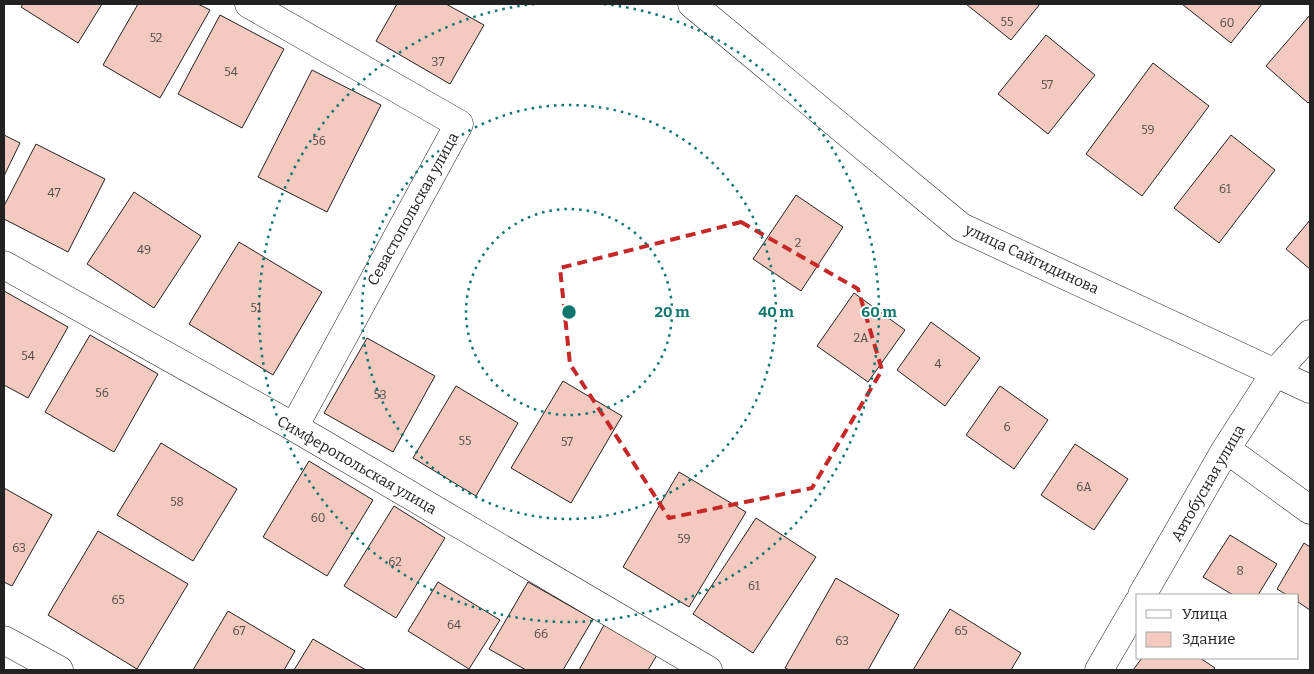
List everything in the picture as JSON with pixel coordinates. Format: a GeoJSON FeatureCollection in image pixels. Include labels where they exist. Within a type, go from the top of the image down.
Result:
{"type":"FeatureCollection","features":[{"type":"Feature","properties":{"kind":"street","name":"Севастопольская улица"},"geometry":{"type":"LineString","coordinates":[[249,4],[459,124],[294,427]]}},
{"type":"Feature","properties":{"kind":"street","name":"улица Сайгидинова"},"geometry":{"type":"LineString","coordinates":[[692,4],[961,227],[1310,389]]}},
{"type":"Feature","properties":{"kind":"street","name":"Симферопольская улица"},"geometry":{"type":"LineString","coordinates":[[4,265],[294,427],[708,670]]}},
{"type":"Feature","properties":{"kind":"street","name":"Автобусная улица"},"geometry":{"type":"LineString","coordinates":[[1143,594],[1226,449],[1275,373],[1310,334]]}},
{"type":"Feature","properties":{"kind":"street"},"geometry":{"type":"LineString","coordinates":[[1226,449],[1310,510]]}},
{"type":"Feature","properties":{"kind":"street"},"geometry":{"type":"LineString","coordinates":[[1099,670],[1136,606]]}},
{"type":"Feature","properties":{"kind":"street"},"geometry":{"type":"LineString","coordinates":[[4,640],[59,670]]}},
{"type":"Feature","properties":{"kind":"highlighted area"},"geometry":{"type":"Polygon","coordinates":[[[741,222],[858,289],[882,370],[812,488],[669,518],[570,364],[560,268],[741,222]]]}},
{"type":"Feature","properties":{"kind":"building"},"geometry":{"type":"Polygon","coordinates":[[[23,4],[102,4],[78,43],[21,7],[23,4]]]}},
{"type":"Feature","properties":{"kind":"building"},"geometry":{"type":"Polygon","coordinates":[[[138,4],[198,4],[210,10],[160,98],[103,65],[138,4]]]}},
{"type":"Feature","properties":{"kind":"building"},"geometry":{"type":"Polygon","coordinates":[[[397,4],[446,4],[484,25],[450,84],[376,41],[397,4]]]}},
{"type":"Feature","properties":{"kind":"building"},"geometry":{"type":"Polygon","coordinates":[[[966,4],[1040,4],[1011,40],[966,4]]]}},
{"type":"Feature","properties":{"kind":"building"},"geometry":{"type":"Polygon","coordinates":[[[1182,4],[1262,4],[1231,43],[1182,4]]]}},
{"type":"Feature","properties":{"kind":"building"},"geometry":{"type":"Polygon","coordinates":[[[220,15],[284,49],[242,128],[178,94],[220,15]]]}},
{"type":"Feature","properties":{"kind":"building"},"geometry":{"type":"Polygon","coordinates":[[[1310,15],[1310,101],[1308,103],[1266,66],[1310,15]]]}},
{"type":"Feature","properties":{"kind":"building"},"geometry":{"type":"Polygon","coordinates":[[[1046,35],[1095,75],[1048,134],[998,94],[1046,35]]]}},
{"type":"Feature","properties":{"kind":"building"},"geometry":{"type":"Polygon","coordinates":[[[1153,63],[1209,106],[1142,196],[1086,154],[1153,63]]]}},
{"type":"Feature","properties":{"kind":"building"},"geometry":{"type":"Polygon","coordinates":[[[312,70],[381,105],[327,212],[258,177],[312,70]]]}},
{"type":"Feature","properties":{"kind":"building"},"geometry":{"type":"Polygon","coordinates":[[[4,135],[20,143],[4,176],[4,135]]]}},
{"type":"Feature","properties":{"kind":"building"},"geometry":{"type":"Polygon","coordinates":[[[1231,135],[1275,170],[1219,243],[1174,208],[1231,135]]]}},
{"type":"Feature","properties":{"kind":"building"},"geometry":{"type":"Polygon","coordinates":[[[36,144],[105,179],[68,252],[4,219],[4,206],[36,144]]]}},
{"type":"Feature","properties":{"kind":"building"},"geometry":{"type":"Polygon","coordinates":[[[134,192],[201,236],[154,308],[87,264],[134,192]]]}},
{"type":"Feature","properties":{"kind":"building"},"geometry":{"type":"Polygon","coordinates":[[[796,195],[843,227],[801,291],[753,259],[796,195]]]}},
{"type":"Feature","properties":{"kind":"building"},"geometry":{"type":"Polygon","coordinates":[[[1310,220],[1310,269],[1286,249],[1310,220]]]}},
{"type":"Feature","properties":{"kind":"building"},"geometry":{"type":"Polygon","coordinates":[[[239,242],[322,292],[273,375],[189,324],[239,242]]]}},
{"type":"Feature","properties":{"kind":"building"},"geometry":{"type":"Polygon","coordinates":[[[4,291],[68,327],[28,398],[4,385],[4,291]]]}},
{"type":"Feature","properties":{"kind":"building"},"geometry":{"type":"Polygon","coordinates":[[[854,293],[905,330],[868,382],[817,346],[854,293]]]}},
{"type":"Feature","properties":{"kind":"building"},"geometry":{"type":"Polygon","coordinates":[[[931,322],[980,358],[945,406],[897,370],[931,322]]]}},
{"type":"Feature","properties":{"kind":"building"},"geometry":{"type":"Polygon","coordinates":[[[90,335],[158,374],[114,452],[45,412],[90,335]]]}},
{"type":"Feature","properties":{"kind":"building"},"geometry":{"type":"Polygon","coordinates":[[[367,338],[435,376],[393,452],[324,413],[367,338]]]}},
{"type":"Feature","properties":{"kind":"building"},"geometry":{"type":"Polygon","coordinates":[[[563,381],[622,416],[571,503],[511,468],[563,381]]]}},
{"type":"Feature","properties":{"kind":"building"},"geometry":{"type":"Polygon","coordinates":[[[456,386],[518,423],[476,496],[413,458],[456,386]]]}},
{"type":"Feature","properties":{"kind":"building"},"geometry":{"type":"Polygon","coordinates":[[[1000,386],[1048,420],[1014,469],[966,435],[1000,386]]]}},
{"type":"Feature","properties":{"kind":"building"},"geometry":{"type":"Polygon","coordinates":[[[161,443],[237,489],[193,561],[117,515],[161,443]]]}},
{"type":"Feature","properties":{"kind":"building"},"geometry":{"type":"Polygon","coordinates":[[[1075,444],[1128,479],[1094,530],[1041,495],[1075,444]]]}},
{"type":"Feature","properties":{"kind":"building"},"geometry":{"type":"Polygon","coordinates":[[[309,461],[373,500],[327,576],[263,537],[309,461]]]}},
{"type":"Feature","properties":{"kind":"building"},"geometry":{"type":"Polygon","coordinates":[[[679,472],[746,512],[689,607],[623,567],[679,472]]]}},
{"type":"Feature","properties":{"kind":"building"},"geometry":{"type":"Polygon","coordinates":[[[4,488],[52,515],[12,586],[4,582],[4,488]]]}},
{"type":"Feature","properties":{"kind":"building"},"geometry":{"type":"Polygon","coordinates":[[[394,506],[445,538],[396,618],[344,586],[394,506]]]}},
{"type":"Feature","properties":{"kind":"building"},"geometry":{"type":"Polygon","coordinates":[[[756,518],[816,557],[753,653],[693,614],[756,518]]]}},
{"type":"Feature","properties":{"kind":"building"},"geometry":{"type":"Polygon","coordinates":[[[98,531],[188,584],[137,669],[48,615],[98,531]]]}},
{"type":"Feature","properties":{"kind":"building"},"geometry":{"type":"Polygon","coordinates":[[[1230,535],[1277,564],[1259,594],[1231,594],[1203,577],[1230,535]]]}},
{"type":"Feature","properties":{"kind":"building"},"geometry":{"type":"Polygon","coordinates":[[[1304,543],[1310,547],[1310,610],[1299,603],[1299,594],[1285,594],[1277,589],[1304,543]]]}},
{"type":"Feature","properties":{"kind":"building"},"geometry":{"type":"Polygon","coordinates":[[[836,578],[899,615],[868,670],[789,670],[785,668],[836,578]]]}},
{"type":"Feature","properties":{"kind":"building"},"geometry":{"type":"Polygon","coordinates":[[[438,582],[500,620],[469,669],[408,631],[438,582]]]}},
{"type":"Feature","properties":{"kind":"building"},"geometry":{"type":"Polygon","coordinates":[[[528,582],[593,619],[563,670],[526,670],[489,649],[528,582]]]}},
{"type":"Feature","properties":{"kind":"building"},"geometry":{"type":"Polygon","coordinates":[[[950,609],[1021,653],[1011,670],[913,670],[950,609]]]}},
{"type":"Feature","properties":{"kind":"building"},"geometry":{"type":"Polygon","coordinates":[[[228,611],[295,651],[284,670],[193,670],[228,611]]]}},
{"type":"Feature","properties":{"kind":"building"},"geometry":{"type":"Polygon","coordinates":[[[604,625],[657,655],[648,670],[579,670],[604,625]]]}},
{"type":"Feature","properties":{"kind":"building"},"geometry":{"type":"Polygon","coordinates":[[[313,639],[366,670],[294,670],[313,639]]]}},
{"type":"Feature","properties":{"kind":"building"},"geometry":{"type":"Polygon","coordinates":[[[1141,659],[1202,659],[1215,668],[1213,670],[1133,670],[1141,659]]]}}]}
